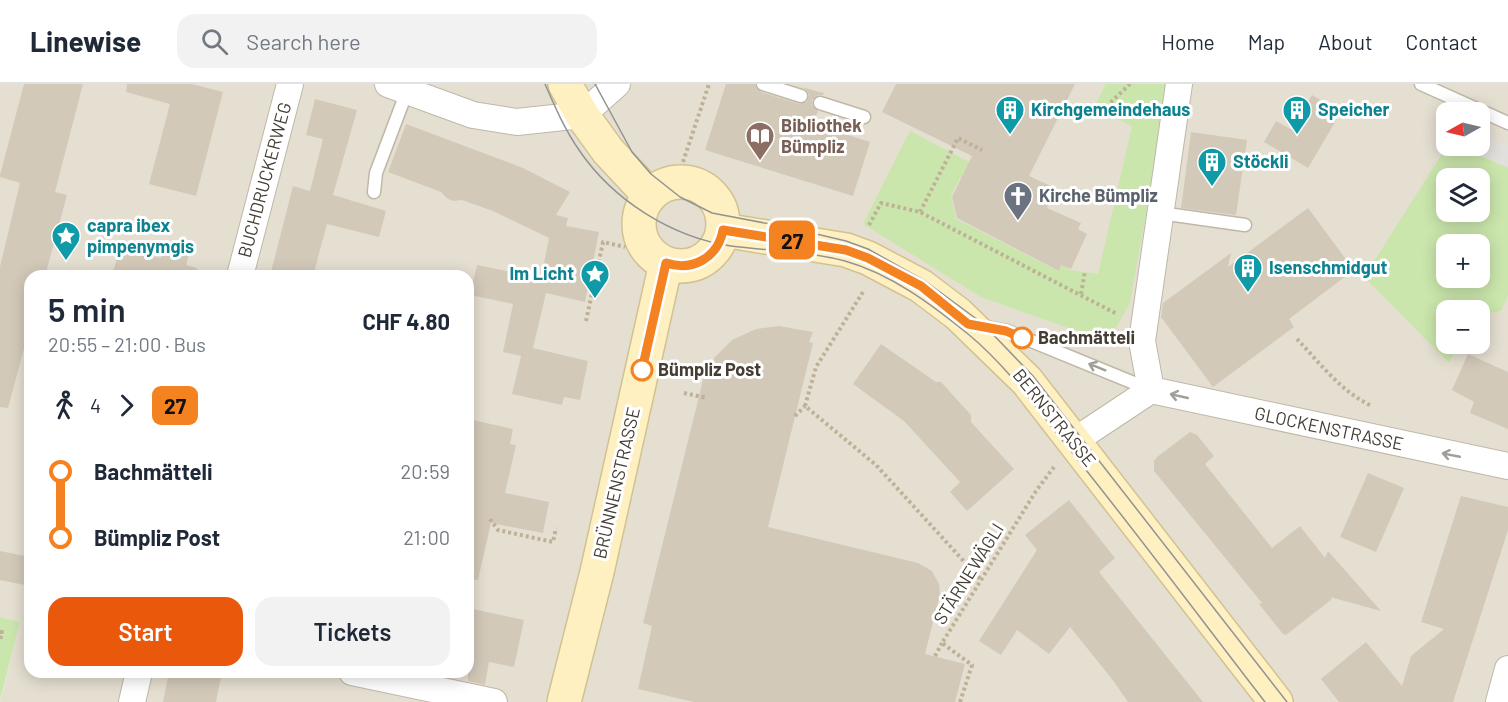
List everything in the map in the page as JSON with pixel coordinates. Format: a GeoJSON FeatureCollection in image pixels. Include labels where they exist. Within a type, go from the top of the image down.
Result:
{"type":"FeatureCollection","features":[{"type":"Feature","properties":{"kind":"street","name":"BUCHDRUCKERWEG"},"geometry":{"type":"LineString","coordinates":[[242,270],[290,84]]}},
{"type":"Feature","properties":{"kind":"street"},"geometry":{"type":"LineString","coordinates":[[565,84],[582,115],[608,151],[650,196]]}},
{"type":"Feature","properties":{"kind":"street"},"geometry":{"type":"LineString","coordinates":[[398,88],[473,115],[517,122],[582,115],[617,84]]}},
{"type":"Feature","properties":{"kind":"street"},"geometry":{"type":"LineString","coordinates":[[1065,453],[1151,390],[1142,340],[1179,84]]}},
{"type":"Feature","properties":{"kind":"street"},"geometry":{"type":"LineString","coordinates":[[687,182],[701,186],[718,203],[723,215],[723,230],[715,250],[705,259],[687,266],[666,263],[653,256],[647,249],[640,232],[639,218],[650,196],[662,186],[687,182]]}},
{"type":"Feature","properties":{"kind":"street","name":"BERNSTRASSE"},"geometry":{"type":"LineString","coordinates":[[723,230],[846,250],[868,258],[921,286],[968,324],[1027,381],[1065,453],[1276,702]]}},
{"type":"Feature","properties":{"kind":"street","name":"BRÜNNENSTRASSE"},"geometry":{"type":"LineString","coordinates":[[564,702],[597,573],[666,263]]}},
{"type":"Feature","properties":{"kind":"street","name":"GLOCKENSTRASSE"},"geometry":{"type":"LineString","coordinates":[[1151,390],[1508,466]]}},
{"type":"Feature","properties":{"kind":"street"},"geometry":{"type":"LineString","coordinates":[[1499,702],[1508,669]]}},
{"type":"Feature","properties":{"kind":"street"},"geometry":{"type":"LineString","coordinates":[[132,702],[138,678]]}},
{"type":"Feature","properties":{"kind":"street"},"geometry":{"type":"LineString","coordinates":[[380,678],[494,702]]}},
{"type":"Feature","properties":{"kind":"lane"},"geometry":{"type":"LineString","coordinates":[[763,84],[801,96]]}},
{"type":"Feature","properties":{"kind":"lane"},"geometry":{"type":"LineString","coordinates":[[1421,84],[1508,123]]}},
{"type":"Feature","properties":{"kind":"lane"},"geometry":{"type":"LineString","coordinates":[[374,192],[376,173],[398,88]]}},
{"type":"Feature","properties":{"kind":"lane"},"geometry":{"type":"LineString","coordinates":[[820,103],[864,117]]}},
{"type":"Feature","properties":{"kind":"lane"},"geometry":{"type":"LineString","coordinates":[[1160,213],[1245,225]]}},
{"type":"Feature","properties":{"kind":"lane","name":"GLOCKENSTRASSE"},"geometry":{"type":"LineString","coordinates":[[968,324],[1006,331],[1151,390]]}},
{"type":"Feature","properties":{"kind":"path"},"geometry":{"type":"LineString","coordinates":[[683,162],[709,84]]}},
{"type":"Feature","properties":{"kind":"path"},"geometry":{"type":"LineString","coordinates":[[1105,113],[1110,103],[1130,84]]}},
{"type":"Feature","properties":{"kind":"path"},"geometry":{"type":"LineString","coordinates":[[920,212],[958,138],[982,150]]}},
{"type":"Feature","properties":{"kind":"path"},"geometry":{"type":"LineString","coordinates":[[864,233],[881,203],[920,212],[1082,294],[1120,316]]}},
{"type":"Feature","properties":{"kind":"path"},"geometry":{"type":"LineString","coordinates":[[586,321],[603,242],[625,247]]}},
{"type":"Feature","properties":{"kind":"path"},"geometry":{"type":"LineString","coordinates":[[1082,294],[1085,271]]}},
{"type":"Feature","properties":{"kind":"path"},"geometry":{"type":"LineString","coordinates":[[795,416],[805,406],[816,367],[863,292]]}},
{"type":"Feature","properties":{"kind":"path"},"geometry":{"type":"LineString","coordinates":[[1296,339],[1343,388],[1378,409]]}},
{"type":"Feature","properties":{"kind":"path"},"geometry":{"type":"LineString","coordinates":[[684,393],[708,398]]}},
{"type":"Feature","properties":{"kind":"path"},"geometry":{"type":"LineString","coordinates":[[805,406],[876,465],[981,580]]}},
{"type":"Feature","properties":{"kind":"path","name":"STÄRNEWÄGLI"},"geometry":{"type":"LineString","coordinates":[[960,702],[972,665],[942,643],[1036,491],[1065,453]]}},
{"type":"Feature","properties":{"kind":"path"},"geometry":{"type":"LineString","coordinates":[[490,519],[498,530],[553,542],[556,528]]}},
{"type":"Feature","properties":{"kind":"path"},"geometry":{"type":"LineString","coordinates":[[0,632],[2,632],[0,640]]}},
{"type":"Feature","properties":{"kind":"path"},"geometry":{"type":"LineString","coordinates":[[935,656],[942,643]]}},
{"type":"Feature","properties":{"kind":"shaded area"},"geometry":{"type":"Polygon","coordinates":[[[0,84],[1508,84],[1508,702],[0,702],[20,622],[0,617],[0,84]]]}},
{"type":"Feature","properties":{"kind":"shaded area"},"geometry":{"type":"Polygon","coordinates":[[[1490,139],[1508,146],[1508,167],[1482,156],[1490,156],[1490,139]]]}},
{"type":"Feature","properties":{"kind":"green space"},"geometry":{"type":"Polygon","coordinates":[[[1106,84],[1169,84],[1130,303],[1110,338],[1074,330],[981,297],[863,224],[910,131],[981,168],[979,173],[960,178],[951,196],[956,219],[1058,271],[1062,265],[1071,270],[1098,274],[1132,126],[1094,107],[1106,84]]]}},
{"type":"Feature","properties":{"kind":"green space"},"geometry":{"type":"Polygon","coordinates":[[[1441,156],[1481,156],[1508,168],[1508,295],[1501,311],[1490,313],[1490,300],[1436,300],[1436,350],[1364,277],[1441,156]]]}},
{"type":"Feature","properties":{"kind":"green space"},"geometry":{"type":"Polygon","coordinates":[[[1440,354],[1453,354],[1449,363],[1440,354]]]}},
{"type":"Feature","properties":{"kind":"green space"},"geometry":{"type":"Polygon","coordinates":[[[0,617],[20,622],[0,700],[0,617]]]}},
{"type":"Feature","properties":{"kind":"building"},"geometry":{"type":"Polygon","coordinates":[[[24,84],[83,84],[55,192],[67,195],[47,270],[24,270],[24,348],[8,408],[0,407],[0,267],[20,183],[0,177],[24,84]]]}},
{"type":"Feature","properties":{"kind":"building"},"geometry":{"type":"Polygon","coordinates":[[[127,84],[192,84],[223,92],[196,196],[149,184],[170,104],[126,92],[127,84]]]}},
{"type":"Feature","properties":{"kind":"building"},"geometry":{"type":"Polygon","coordinates":[[[726,84],[755,84],[761,92],[799,104],[807,102],[809,94],[804,88],[790,84],[824,93],[812,100],[812,105],[818,111],[813,124],[870,142],[853,196],[705,150],[726,84]]]}},
{"type":"Feature","properties":{"kind":"building"},"geometry":{"type":"Polygon","coordinates":[[[896,84],[1075,84],[1029,176],[1055,188],[1047,208],[1081,223],[1078,229],[1087,234],[1071,269],[1061,265],[1059,271],[957,218],[952,197],[972,156],[882,112],[896,84]]]}},
{"type":"Feature","properties":{"kind":"building","name":"Speicher"},"geometry":{"type":"Polygon","coordinates":[[[1312,95],[1341,112],[1308,168],[1264,142],[1276,121],[1292,130],[1312,95]]]}},
{"type":"Feature","properties":{"kind":"building"},"geometry":{"type":"Polygon","coordinates":[[[315,99],[357,110],[333,195],[386,211],[379,237],[327,224],[315,270],[272,270],[293,186],[310,191],[323,139],[306,135],[315,99]]]}},
{"type":"Feature","properties":{"kind":"building"},"geometry":{"type":"Polygon","coordinates":[[[406,124],[523,168],[570,192],[556,215],[568,218],[566,226],[599,232],[585,302],[546,293],[533,348],[588,361],[580,400],[564,397],[562,405],[512,394],[521,356],[503,352],[513,304],[474,296],[477,265],[541,278],[549,238],[493,211],[462,200],[448,199],[441,192],[388,172],[406,124]]]}},
{"type":"Feature","properties":{"kind":"building","name":"Stöckli"},"geometry":{"type":"Polygon","coordinates":[[[1191,132],[1247,140],[1236,215],[1181,208],[1191,132]]]}},
{"type":"Feature","properties":{"kind":"building","name":"Isenschmidgut"},"geometry":{"type":"Polygon","coordinates":[[[1308,208],[1354,270],[1289,319],[1294,327],[1213,387],[1161,317],[1163,303],[1231,253],[1228,267],[1308,208]]]}},
{"type":"Feature","properties":{"kind":"building"},"geometry":{"type":"Polygon","coordinates":[[[120,247],[161,258],[164,247],[189,254],[186,265],[197,268],[197,270],[114,270],[120,247]]]}},
{"type":"Feature","properties":{"kind":"building"},"geometry":{"type":"Polygon","coordinates":[[[779,326],[813,332],[809,342],[813,343],[768,527],[918,563],[932,571],[939,584],[940,594],[925,654],[965,664],[955,702],[694,702],[638,689],[652,626],[643,623],[704,376],[715,357],[732,340],[756,329],[779,326]]]}},
{"type":"Feature","properties":{"kind":"building"},"geometry":{"type":"Polygon","coordinates":[[[881,344],[936,382],[941,382],[971,415],[971,422],[1014,469],[967,511],[950,492],[960,482],[904,421],[853,384],[881,344]]]}},
{"type":"Feature","properties":{"kind":"building"},"geometry":{"type":"Polygon","coordinates":[[[1468,354],[1508,372],[1508,429],[1470,413],[1474,402],[1452,390],[1468,354]]]}},
{"type":"Feature","properties":{"kind":"building"},"geometry":{"type":"Polygon","coordinates":[[[474,420],[513,429],[510,444],[516,445],[505,493],[549,502],[543,533],[491,523],[478,580],[474,580],[474,420]]]}},
{"type":"Feature","properties":{"kind":"building"},"geometry":{"type":"Polygon","coordinates":[[[1190,432],[1197,435],[1214,456],[1205,464],[1272,548],[1300,526],[1325,558],[1328,551],[1381,611],[1330,597],[1332,599],[1286,635],[1283,634],[1259,604],[1262,603],[1154,471],[1154,461],[1157,457],[1190,432]]]}},
{"type":"Feature","properties":{"kind":"building"},"geometry":{"type":"Polygon","coordinates":[[[1368,473],[1404,488],[1376,552],[1340,537],[1368,473]]]}},
{"type":"Feature","properties":{"kind":"building"},"geometry":{"type":"Polygon","coordinates":[[[1461,496],[1508,507],[1508,530],[1453,702],[1339,702],[1321,679],[1366,642],[1402,686],[1411,656],[1444,629],[1421,622],[1461,496]]]}},
{"type":"Feature","properties":{"kind":"building"},"geometry":{"type":"Polygon","coordinates":[[[1069,500],[1115,558],[1099,572],[1203,702],[1128,702],[1070,627],[1049,654],[1017,630],[1001,655],[979,641],[1037,550],[1025,535],[1069,500]]]}},
{"type":"Feature","properties":{"kind":"building"},"geometry":{"type":"Polygon","coordinates":[[[0,551],[24,556],[24,585],[0,580],[0,551]]]}},
{"type":"Feature","properties":{"kind":"building"},"geometry":{"type":"Polygon","coordinates":[[[474,609],[524,620],[514,667],[489,662],[485,685],[468,681],[468,678],[474,678],[474,609]]]}},
{"type":"Feature","properties":{"kind":"building"},"geometry":{"type":"Polygon","coordinates":[[[168,678],[221,678],[216,702],[163,702],[168,678]]]}},
{"type":"Feature","properties":{"kind":"tram line"},"geometry":{"type":"LineString","coordinates":[[545,84],[556,110],[579,150],[609,185],[645,213],[666,225],[709,241],[731,246],[816,255],[862,267],[910,291],[968,334],[996,360],[1034,404],[1265,702]]}},
{"type":"Feature","properties":{"kind":"tram line"},"geometry":{"type":"LineString","coordinates":[[595,84],[632,152],[651,174],[680,197],[712,213],[791,228],[846,241],[868,249],[925,281],[982,323],[1033,376],[1287,702]]}},
{"type":"Feature","properties":{"kind":"bus line","name":"27"},"geometry":{"type":"LineString","coordinates":[[642,370],[666,263],[687,266],[705,259],[715,250],[723,230],[846,250],[868,258],[921,286],[968,324],[1006,331],[1022,338]]}},
{"type":"Feature","properties":{"kind":"place","name":"Kirchgemeindehaus"},"geometry":{"type":"Point","coordinates":[1010,136]}},
{"type":"Feature","properties":{"kind":"place","name":"Speicher"},"geometry":{"type":"Point","coordinates":[1297,136]}},
{"type":"Feature","properties":{"kind":"place","name":"Bibliothek Bümpliz"},"geometry":{"type":"Point","coordinates":[760,162]}},
{"type":"Feature","properties":{"kind":"place","name":"Stöckli"},"geometry":{"type":"Point","coordinates":[1212,188]}},
{"type":"Feature","properties":{"kind":"place","name":"Kirche Bümpliz"},"geometry":{"type":"Point","coordinates":[1018,222]}},
{"type":"Feature","properties":{"kind":"place","name":"capra ibex pimpenymgis"},"geometry":{"type":"Point","coordinates":[66,262]}},
{"type":"Feature","properties":{"kind":"place","name":"Isenschmidgut"},"geometry":{"type":"Point","coordinates":[1248,294]}},
{"type":"Feature","properties":{"kind":"place","name":"Im Licht"},"geometry":{"type":"Point","coordinates":[595,300]}},
{"type":"Feature","properties":{"kind":"place","name":"Bachmätteli"},"geometry":{"type":"Point","coordinates":[1022,338]}},
{"type":"Feature","properties":{"kind":"place","name":"Bümpliz Post"},"geometry":{"type":"Point","coordinates":[642,370]}}]}
